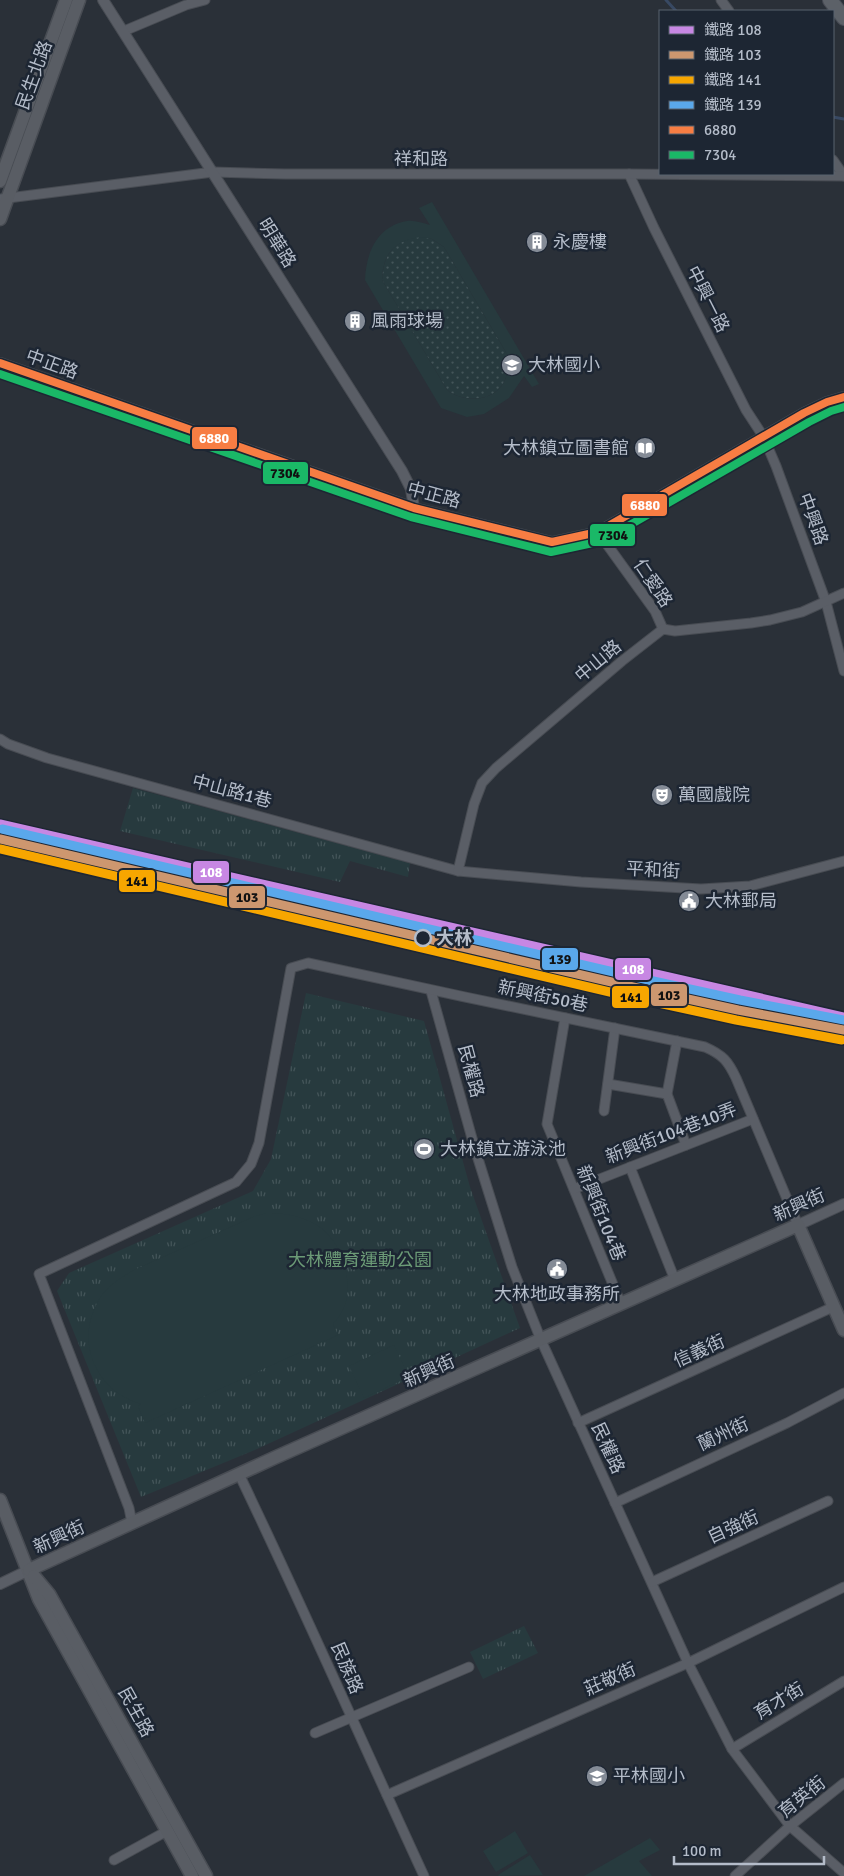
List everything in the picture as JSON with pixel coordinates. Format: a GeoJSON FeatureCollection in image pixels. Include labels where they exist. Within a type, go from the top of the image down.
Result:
{"type":"FeatureCollection","features":[{"type":"Feature","properties":{"kind":"main road","name":"民生北路"},"geometry":{"type":"LineString","coordinates":[[0,181],[66,0]]}},
{"type":"Feature","properties":{"kind":"main road","name":"民生北路"},"geometry":{"type":"LineString","coordinates":[[0,219],[4,198],[80,0]]}},
{"type":"Feature","properties":{"kind":"main road"},"geometry":{"type":"LineString","coordinates":[[830,0],[844,18]]}},
{"type":"Feature","properties":{"kind":"main road"},"geometry":{"type":"LineString","coordinates":[[798,1225],[844,1330]]}},
{"type":"Feature","properties":{"kind":"main road","name":"新興街"},"geometry":{"type":"LineString","coordinates":[[29,1570],[239,1474],[798,1225]]}},
{"type":"Feature","properties":{"kind":"main road","name":"民生路"},"geometry":{"type":"LineString","coordinates":[[0,1500],[39,1599],[192,1876]]}},
{"type":"Feature","properties":{"kind":"main road","name":"民生路"},"geometry":{"type":"LineString","coordinates":[[29,1570],[50,1594],[206,1876]]}},
{"type":"Feature","properties":{"kind":"street","name":"明華路"},"geometry":{"type":"LineString","coordinates":[[103,0],[402,471],[411,489],[414,508]]}},
{"type":"Feature","properties":{"kind":"street"},"geometry":{"type":"LineString","coordinates":[[124,31],[186,5],[205,0]]}},
{"type":"Feature","properties":{"kind":"street"},"geometry":{"type":"LineString","coordinates":[[834,161],[844,176]]}},
{"type":"Feature","properties":{"kind":"street","name":"祥和路"},"geometry":{"type":"LineString","coordinates":[[4,198],[213,172],[426,175],[659,174]]}},
{"type":"Feature","properties":{"kind":"street","name":"中興一路"},"geometry":{"type":"LineString","coordinates":[[630,174],[654,228],[746,410],[763,436]]}},
{"type":"Feature","properties":{"kind":"street","name":"祥和路"},"geometry":{"type":"LineString","coordinates":[[737,175],[844,176]]}},
{"type":"Feature","properties":{"kind":"street","name":"中正路"},"geometry":{"type":"LineString","coordinates":[[0,363],[414,508],[552,542],[598,532],[812,409],[844,397]]}},
{"type":"Feature","properties":{"kind":"street","name":"中興路"},"geometry":{"type":"LineString","coordinates":[[763,436],[776,466],[826,602],[844,671]]}},
{"type":"Feature","properties":{"kind":"street","name":"仁愛路"},"geometry":{"type":"LineString","coordinates":[[598,532],[655,611],[664,629]]}},
{"type":"Feature","properties":{"kind":"street"},"geometry":{"type":"LineString","coordinates":[[664,629],[675,630],[751,623],[802,612],[844,593]]}},
{"type":"Feature","properties":{"kind":"street","name":"中山路"},"geometry":{"type":"LineString","coordinates":[[458,871],[474,804],[482,783],[510,756],[622,661],[664,629]]}},
{"type":"Feature","properties":{"kind":"street","name":"中山路1巷"},"geometry":{"type":"LineString","coordinates":[[0,739],[8,744],[47,758],[458,871]]}},
{"type":"Feature","properties":{"kind":"street","name":"平和街"},"geometry":{"type":"LineString","coordinates":[[458,871],[581,882],[701,889],[750,886],[844,861]]}},
{"type":"Feature","properties":{"kind":"street","name":"新興街50巷"},"geometry":{"type":"LineString","coordinates":[[132,1523],[129,1508],[38,1274],[236,1182],[251,1164],[259,1143],[291,968],[308,963],[431,991],[706,1047],[718,1053],[729,1062],[798,1225]]}},
{"type":"Feature","properties":{"kind":"street","name":"民權路"},"geometry":{"type":"LineString","coordinates":[[431,991],[475,1149],[512,1267],[541,1340],[688,1663],[732,1749],[790,1826],[844,1873]]}},
{"type":"Feature","properties":{"kind":"street","name":"新興街104巷"},"geometry":{"type":"LineString","coordinates":[[565,1018],[547,1124],[621,1304]]}},
{"type":"Feature","properties":{"kind":"street"},"geometry":{"type":"LineString","coordinates":[[604,1111],[615,1028]]}},
{"type":"Feature","properties":{"kind":"street"},"geometry":{"type":"LineString","coordinates":[[677,1041],[667,1094],[686,1145]]}},
{"type":"Feature","properties":{"kind":"street"},"geometry":{"type":"LineString","coordinates":[[608,1084],[667,1094]]}},
{"type":"Feature","properties":{"kind":"street","name":"新興街104巷10弄"},"geometry":{"type":"LineString","coordinates":[[574,1189],[753,1119]]}},
{"type":"Feature","properties":{"kind":"street"},"geometry":{"type":"LineString","coordinates":[[630,1167],[675,1280]]}},
{"type":"Feature","properties":{"kind":"street","name":"新興街"},"geometry":{"type":"LineString","coordinates":[[798,1225],[844,1204]]}},
{"type":"Feature","properties":{"kind":"street","name":"信義街"},"geometry":{"type":"LineString","coordinates":[[578,1423],[833,1307]]}},
{"type":"Feature","properties":{"kind":"street","name":"蘭州街"},"geometry":{"type":"LineString","coordinates":[[615,1503],[787,1423],[844,1393]]}},
{"type":"Feature","properties":{"kind":"street","name":"民族路"},"geometry":{"type":"LineString","coordinates":[[239,1474],[424,1876]]}},
{"type":"Feature","properties":{"kind":"street","name":"自強街"},"geometry":{"type":"LineString","coordinates":[[652,1582],[828,1501]]}},
{"type":"Feature","properties":{"kind":"street"},"geometry":{"type":"LineString","coordinates":[[0,1584],[29,1570]]}},
{"type":"Feature","properties":{"kind":"street","name":"莊敬街"},"geometry":{"type":"LineString","coordinates":[[387,1795],[688,1663],[844,1587]]}},
{"type":"Feature","properties":{"kind":"street"},"geometry":{"type":"LineString","coordinates":[[315,1733],[469,1667]]}},
{"type":"Feature","properties":{"kind":"street","name":"育才街"},"geometry":{"type":"LineString","coordinates":[[732,1749],[844,1680]]}},
{"type":"Feature","properties":{"kind":"street","name":"育英街"},"geometry":{"type":"LineString","coordinates":[[735,1876],[790,1826],[844,1783]]}},
{"type":"Feature","properties":{"kind":"street"},"geometry":{"type":"LineString","coordinates":[[114,1860],[167,1831]]}},
{"type":"Feature","properties":{"kind":"green space"},"geometry":{"type":"Polygon","coordinates":[[[432,202],[539,384],[532,387],[524,376],[509,398],[484,414],[467,417],[441,408],[365,280],[368,260],[375,242],[388,229],[407,221],[416,221],[430,225],[419,208],[432,202]],[[421,237],[404,241],[397,245],[385,263],[382,280],[447,390],[471,399],[489,396],[496,392],[506,377],[508,366],[507,354],[444,247],[432,239],[421,237]]]}},
{"type":"Feature","properties":{"kind":"green space"},"geometry":{"type":"Polygon","coordinates":[[[421,236],[432,239],[444,247],[507,354],[508,366],[506,377],[496,392],[489,396],[471,399],[447,390],[382,280],[385,263],[392,250],[404,241],[421,236]]]}},
{"type":"Feature","properties":{"kind":"green space"},"geometry":{"type":"Polygon","coordinates":[[[133,788],[410,863],[408,877],[350,861],[340,882],[120,831],[133,788]]]}},
{"type":"Feature","properties":{"kind":"green space","name":"大林體育運動公園"},"geometry":{"type":"Polygon","coordinates":[[[306,993],[424,1021],[470,1187],[520,1328],[257,1449],[141,1497],[57,1291],[69,1273],[253,1191],[271,1159],[306,993]]]}},
{"type":"Feature","properties":{"kind":"green space"},"geometry":{"type":"Polygon","coordinates":[[[266,1213],[289,1215],[311,1222],[321,1228],[336,1245],[345,1267],[347,1278],[346,1301],[333,1324],[338,1335],[145,1423],[138,1406],[141,1404],[124,1397],[111,1387],[100,1374],[93,1360],[89,1344],[89,1328],[93,1311],[102,1295],[122,1277],[136,1269],[266,1213]]]}},
{"type":"Feature","properties":{"kind":"green space"},"geometry":{"type":"Polygon","coordinates":[[[394,1345],[409,1377],[364,1398],[349,1366],[394,1345]]]}},
{"type":"Feature","properties":{"kind":"green space"},"geometry":{"type":"Polygon","coordinates":[[[524,1626],[538,1653],[483,1679],[470,1652],[524,1626]]]}},
{"type":"Feature","properties":{"kind":"green space"},"geometry":{"type":"Polygon","coordinates":[[[515,1831],[528,1853],[496,1872],[483,1851],[515,1831]]]}},
{"type":"Feature","properties":{"kind":"green space"},"geometry":{"type":"Polygon","coordinates":[[[650,1838],[660,1850],[639,1861],[652,1876],[584,1876],[650,1838]]]}},
{"type":"Feature","properties":{"kind":"green space"},"geometry":{"type":"Polygon","coordinates":[[[530,1855],[543,1875],[498,1875],[530,1855]]]}},
{"type":"Feature","properties":{"kind":"waterway"},"geometry":{"type":"LineString","coordinates":[[666,0],[675,10]]}},
{"type":"Feature","properties":{"kind":"waterway"},"geometry":{"type":"LineString","coordinates":[[834,117],[844,119]]}},
{"type":"Feature","properties":{"kind":"rail line","name":"108"},"geometry":{"type":"LineString","coordinates":[[0,824],[844,1017]]}},
{"type":"Feature","properties":{"kind":"rail line","name":"139"},"geometry":{"type":"LineString","coordinates":[[2,829],[635,977],[844,1020]]}},
{"type":"Feature","properties":{"kind":"rail line","name":"103"},"geometry":{"type":"LineString","coordinates":[[0,839],[633,987],[738,1010],[844,1030]]}},
{"type":"Feature","properties":{"kind":"rail line","name":"141"},"geometry":{"type":"LineString","coordinates":[[0,849],[631,997],[736,1020],[842,1040]]}},
{"type":"Feature","properties":{"kind":"transit line","name":"6880"},"geometry":{"type":"LineString","coordinates":[[0,363],[414,508],[552,542],[598,532],[804,413],[827,402],[844,397]]}},
{"type":"Feature","properties":{"kind":"transit line","name":"7304"},"geometry":{"type":"LineString","coordinates":[[0,374],[411,517],[551,552],[602,541],[809,422],[844,407]]}},
{"type":"Feature","properties":{"kind":"place","name":"永慶樓"},"geometry":{"type":"Point","coordinates":[537,242]}},
{"type":"Feature","properties":{"kind":"place","name":"風雨球場"},"geometry":{"type":"Point","coordinates":[355,321]}},
{"type":"Feature","properties":{"kind":"place","name":"大林國小"},"geometry":{"type":"Point","coordinates":[512,365]}},
{"type":"Feature","properties":{"kind":"place","name":"大林鎮立圖書館"},"geometry":{"type":"Point","coordinates":[645,448]}},
{"type":"Feature","properties":{"kind":"place","name":"萬國戲院"},"geometry":{"type":"Point","coordinates":[662,795]}},
{"type":"Feature","properties":{"kind":"place","name":"大林郵局"},"geometry":{"type":"Point","coordinates":[689,901]}},
{"type":"Feature","properties":{"kind":"place","name":"大林"},"geometry":{"type":"Point","coordinates":[423,938]}},
{"type":"Feature","properties":{"kind":"place","name":"大林鎮立游泳池"},"geometry":{"type":"Point","coordinates":[424,1149]}},
{"type":"Feature","properties":{"kind":"place","name":"大林地政事務所"},"geometry":{"type":"Point","coordinates":[557,1269]}},
{"type":"Feature","properties":{"kind":"place","name":"平林國小"},"geometry":{"type":"Point","coordinates":[597,1776]}}]}
